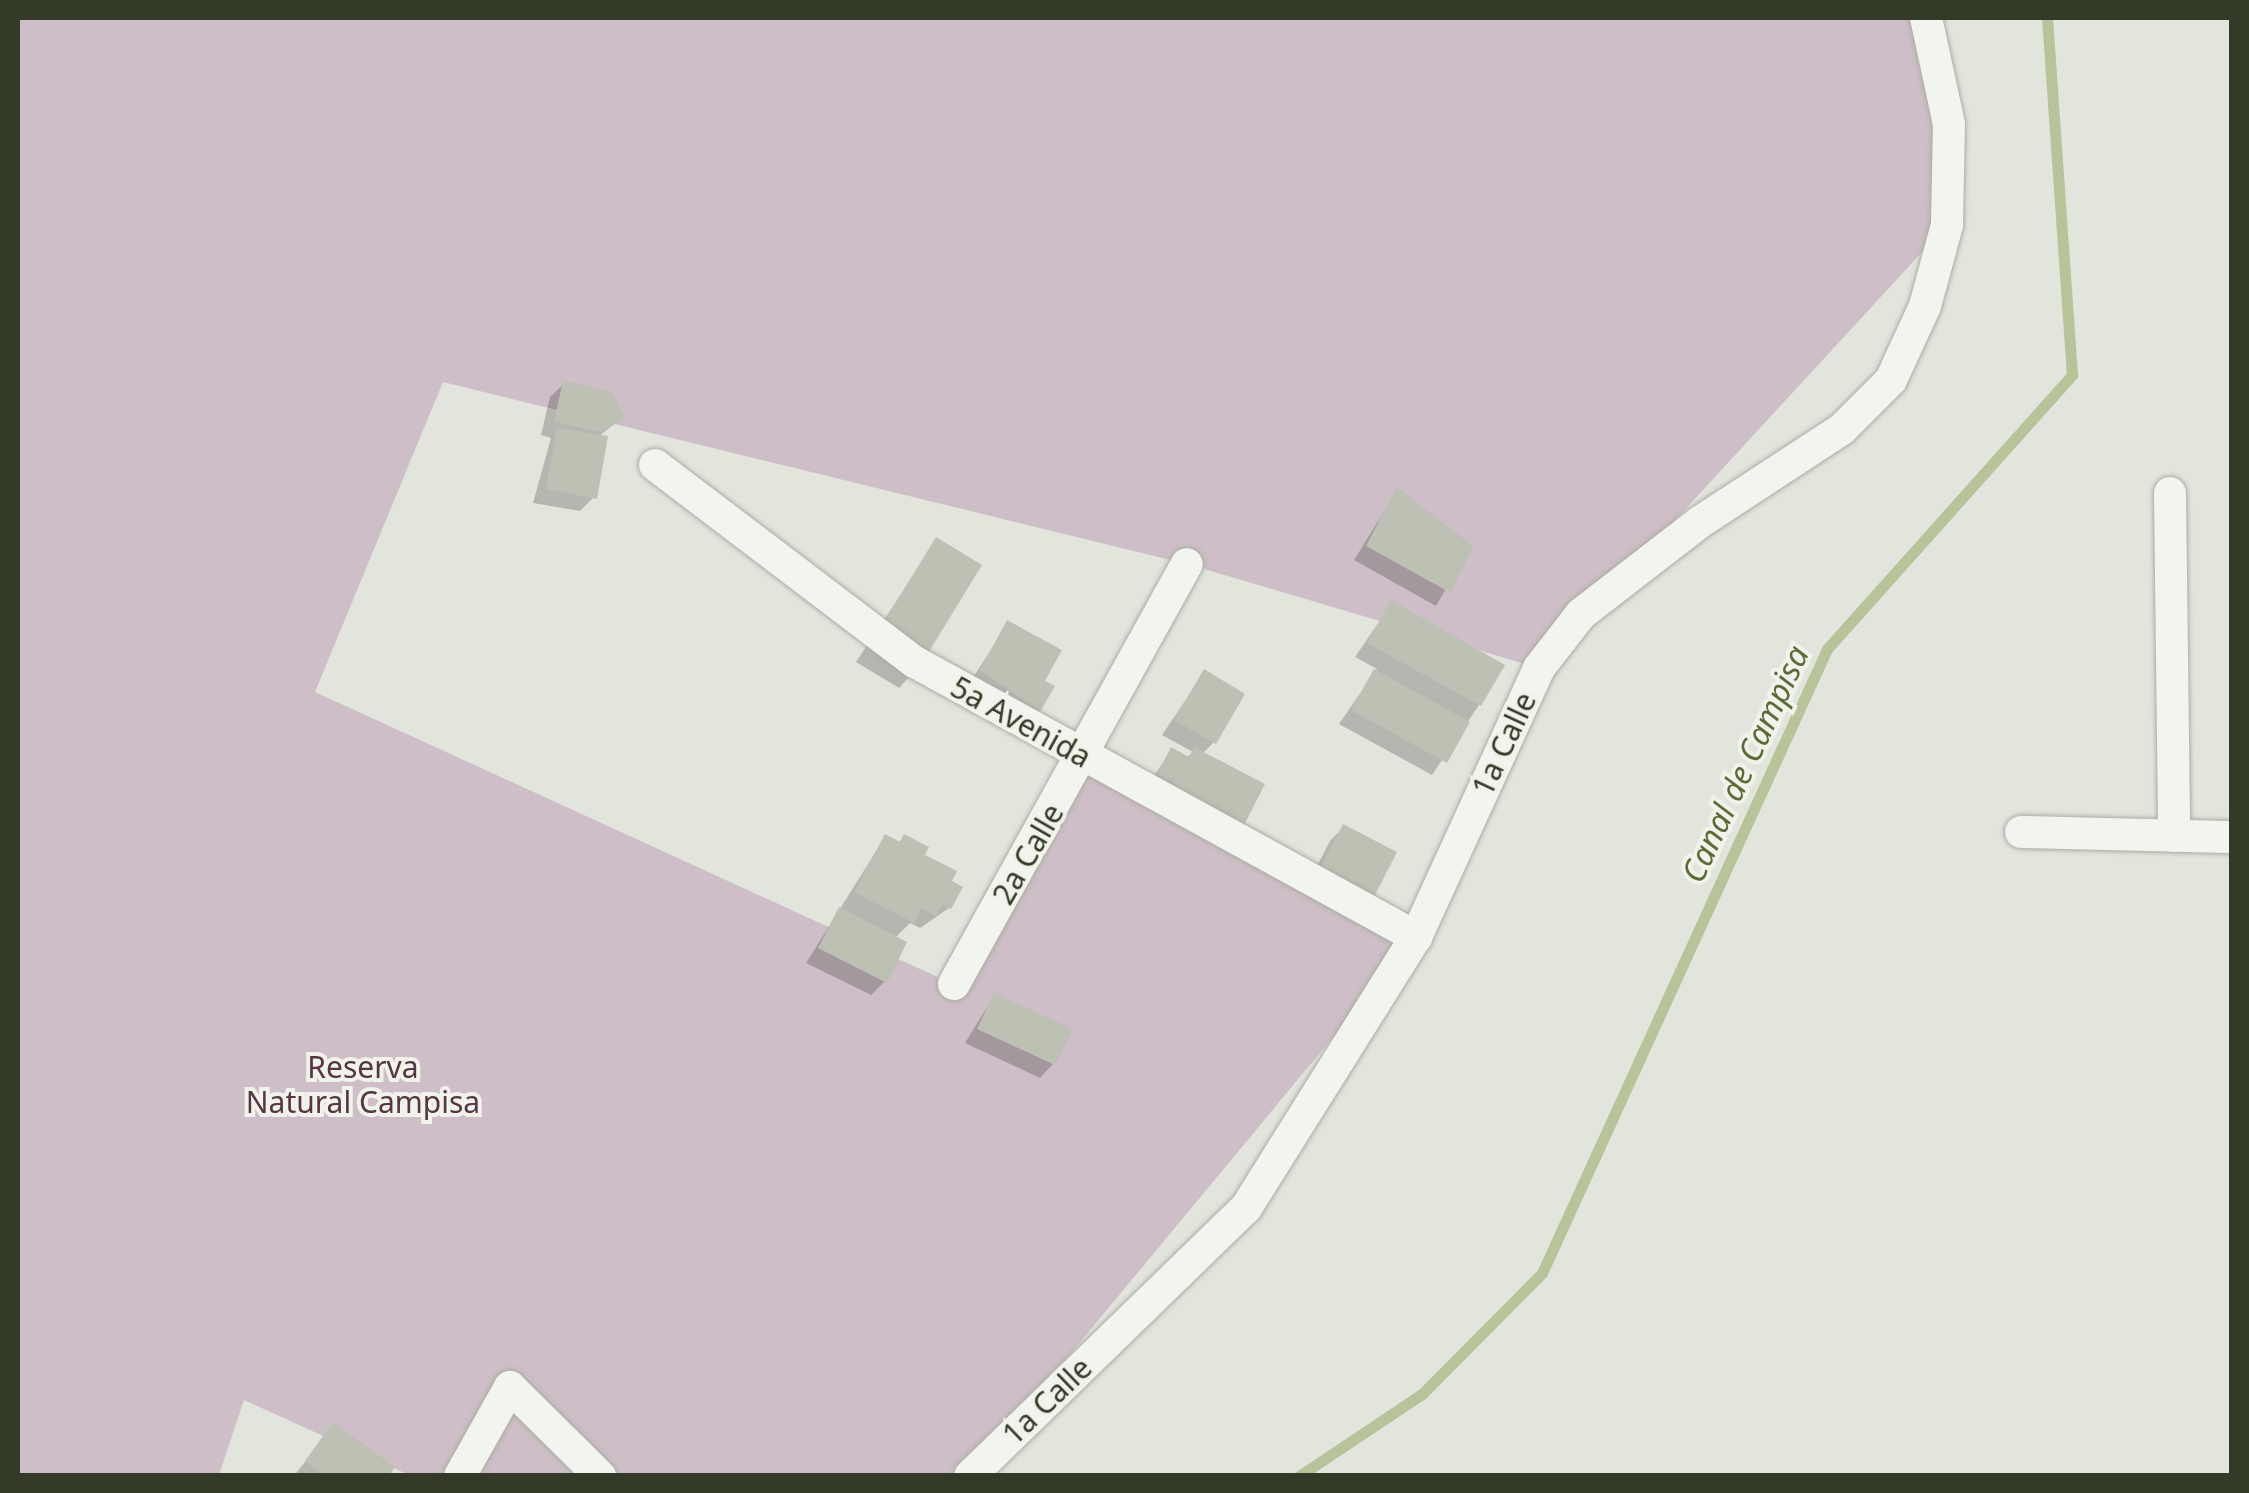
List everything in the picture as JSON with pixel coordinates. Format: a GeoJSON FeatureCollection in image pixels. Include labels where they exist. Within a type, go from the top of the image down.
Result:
{"type":"FeatureCollection","features":[{"type":"Feature","properties":{"kind":"street","name":"1a Calle"},"geometry":{"type":"LineString","coordinates":[[970,1476],[1246,1208],[1416,937],[1539,668],[1581,614],[1700,522],[1842,429],[1891,380],[1925,306],[1947,226],[1949,124],[1926,18]]}},
{"type":"Feature","properties":{"kind":"street","name":"5a Avenida"},"geometry":{"type":"LineString","coordinates":[[655,465],[915,662],[1083,758],[1416,937]]}},
{"type":"Feature","properties":{"kind":"street"},"geometry":{"type":"LineString","coordinates":[[2170,493],[2174,836]]}},
{"type":"Feature","properties":{"kind":"street","name":"2a Calle"},"geometry":{"type":"LineString","coordinates":[[954,984],[1083,758],[1187,564]]}},
{"type":"Feature","properties":{"kind":"street"},"geometry":{"type":"LineString","coordinates":[[2022,832],[2232,837]]}},
{"type":"Feature","properties":{"kind":"street"},"geometry":{"type":"LineString","coordinates":[[460,1476],[510,1387],[600,1476]]}},
{"type":"Feature","properties":{"kind":"green space","name":"Reserva Natural Campisa"},"geometry":{"type":"Polygon","coordinates":[[[18,18],[1916,18],[1947,225],[1539,668],[1187,564],[443,382],[315,692],[953,984],[1083,758],[1416,937],[970,1475],[409,1475],[244,1400],[219,1475],[18,1475],[18,18]]]}},
{"type":"Feature","properties":{"kind":"building"},"geometry":{"type":"Polygon","coordinates":[[[563,381],[611,391],[626,417],[602,432],[554,422],[563,381]]]}},
{"type":"Feature","properties":{"kind":"building"},"geometry":{"type":"Polygon","coordinates":[[[557,428],[608,436],[597,499],[546,489],[557,428]]]}},
{"type":"Feature","properties":{"kind":"building"},"geometry":{"type":"Polygon","coordinates":[[[1397,487],[1473,546],[1451,593],[1366,546],[1397,487]]]}},
{"type":"Feature","properties":{"kind":"building"},"geometry":{"type":"Polygon","coordinates":[[[936,537],[982,565],[914,676],[868,648],[936,537]]]}},
{"type":"Feature","properties":{"kind":"building"},"geometry":{"type":"Polygon","coordinates":[[[1391,600],[1505,665],[1481,706],[1367,643],[1391,600]]]}},
{"type":"Feature","properties":{"kind":"building"},"geometry":{"type":"Polygon","coordinates":[[[1007,620],[1062,650],[1045,681],[1055,686],[1040,712],[980,670],[1007,620]]]}},
{"type":"Feature","properties":{"kind":"building"},"geometry":{"type":"Polygon","coordinates":[[[1204,669],[1245,694],[1216,744],[1174,720],[1204,669]]]}},
{"type":"Feature","properties":{"kind":"building"},"geometry":{"type":"Polygon","coordinates":[[[1374,669],[1470,722],[1447,763],[1351,710],[1374,669]]]}},
{"type":"Feature","properties":{"kind":"building"},"geometry":{"type":"Polygon","coordinates":[[[1171,747],[1189,757],[1194,747],[1265,784],[1240,833],[1169,795],[1175,783],[1157,774],[1171,747]]]}},
{"type":"Feature","properties":{"kind":"building"},"geometry":{"type":"Polygon","coordinates":[[[1343,824],[1397,852],[1373,899],[1319,871],[1343,824]]]}},
{"type":"Feature","properties":{"kind":"building"},"geometry":{"type":"Polygon","coordinates":[[[885,834],[900,842],[904,834],[929,847],[925,855],[957,871],[952,881],[963,887],[951,909],[942,905],[936,916],[921,908],[914,923],[854,892],[885,834]]]}},
{"type":"Feature","properties":{"kind":"building"},"geometry":{"type":"Polygon","coordinates":[[[839,907],[907,942],[887,983],[818,948],[839,907]]]}},
{"type":"Feature","properties":{"kind":"building"},"geometry":{"type":"Polygon","coordinates":[[[994,993],[1073,1029],[1055,1065],[977,1029],[994,993]]]}},
{"type":"Feature","properties":{"kind":"building"},"geometry":{"type":"Polygon","coordinates":[[[333,1422],[395,1467],[389,1476],[325,1476],[305,1461],[333,1422]]]}},
{"type":"Feature","properties":{"kind":"waterway","name":"Canal de Campisa"},"geometry":{"type":"LineString","coordinates":[[1299,1476],[1422,1394],[1542,1273],[1827,649],[2072,375],[2047,18]]}}]}
